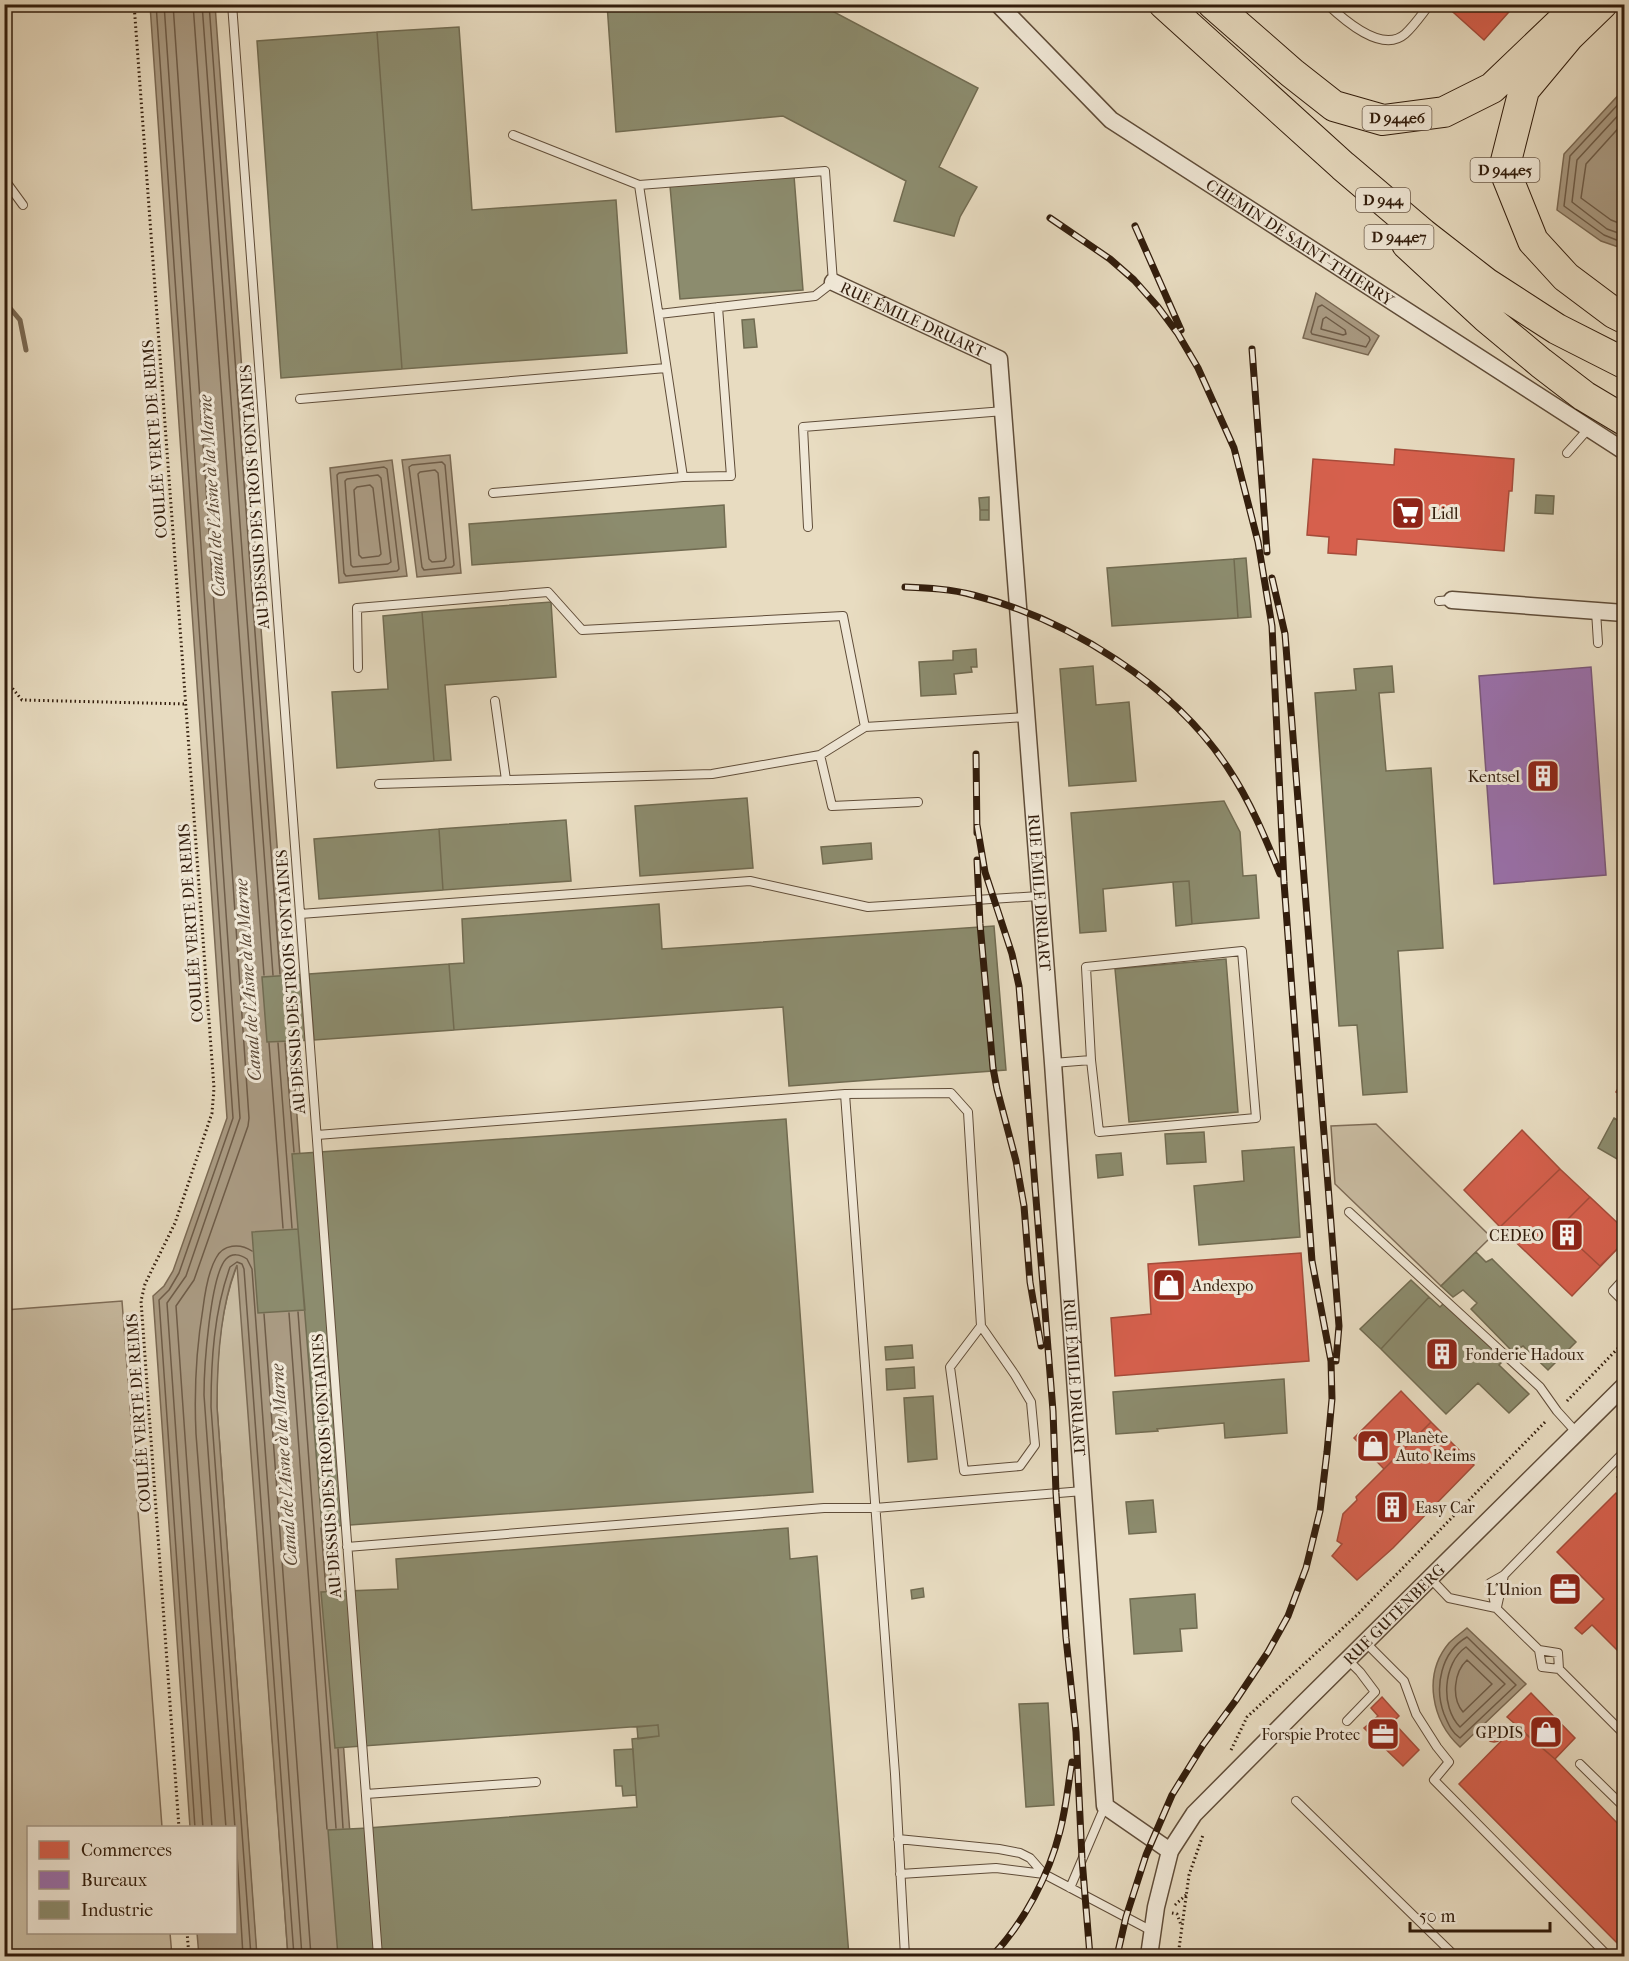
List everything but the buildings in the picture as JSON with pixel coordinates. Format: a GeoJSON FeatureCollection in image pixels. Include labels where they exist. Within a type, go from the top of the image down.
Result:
{"type":"FeatureCollection","features":[{"type":"Feature","properties":{"kind":"highway","name":"D 944"},"geometry":{"type":"LineString","coordinates":[[1164,4],[1193,17],[1425,212],[1498,268],[1576,317],[1624,341]]}},
{"type":"Feature","properties":{"kind":"highway","name":"D 944e6"},"geometry":{"type":"LineString","coordinates":[[1213,4],[1292,73],[1334,106],[1383,120],[1444,112],[1492,88],[1576,8]]}},
{"type":"Feature","properties":{"kind":"highway","name":"D 944e5"},"geometry":{"type":"LineString","coordinates":[[1602,4],[1569,36],[1524,90],[1504,169],[1533,240],[1566,277],[1624,318]]}},
{"type":"Feature","properties":{"kind":"highway","name":"D 944"},"geometry":{"type":"LineString","coordinates":[[1193,17],[1343,166],[1423,234],[1477,276],[1557,329],[1624,363]]}},
{"type":"Feature","properties":{"kind":"highway","name":"D 944e7"},"geometry":{"type":"LineString","coordinates":[[1193,17],[1248,92],[1337,179],[1486,318],[1584,396],[1624,420]]}},
{"type":"Feature","properties":{"kind":"street","name":"CHEMIN DE SAINT-THIERRY"},"geometry":{"type":"LineString","coordinates":[[998,4],[1111,120],[1624,451]]}},
{"type":"Feature","properties":{"kind":"street","name":"RUE ÉMILE DRUART"},"geometry":{"type":"LineString","coordinates":[[833,282],[999,359],[1053,1063],[1105,1806]]}},
{"type":"Feature","properties":{"kind":"street"},"geometry":{"type":"LineString","coordinates":[[1445,600],[1624,613]]}},
{"type":"Feature","properties":{"kind":"street","name":"RUE GUTENBERG"},"geometry":{"type":"LineString","coordinates":[[1170,1851],[1194,1814],[1624,1386]]}},
{"type":"Feature","properties":{"kind":"street"},"geometry":{"type":"LineString","coordinates":[[1105,1806],[1170,1851],[1156,1908],[1149,1956]]}},
{"type":"Feature","properties":{"kind":"lane","name":"AU-DESSUS DES TROIS FONTAINES"},"geometry":{"type":"LineString","coordinates":[[232,4],[378,1956]]}},
{"type":"Feature","properties":{"kind":"lane"},"geometry":{"type":"LineString","coordinates":[[1327,4],[1345,21],[1369,37],[1388,40],[1403,36],[1430,4]]}},
{"type":"Feature","properties":{"kind":"lane"},"geometry":{"type":"LineString","coordinates":[[513,135],[639,186],[825,171],[833,282],[815,296],[658,314]]}},
{"type":"Feature","properties":{"kind":"lane"},"geometry":{"type":"LineString","coordinates":[[4,179],[23,205]]}},
{"type":"Feature","properties":{"kind":"lane"},"geometry":{"type":"LineString","coordinates":[[639,186],[683,477]]}},
{"type":"Feature","properties":{"kind":"lane"},"geometry":{"type":"LineString","coordinates":[[493,493],[683,477],[731,476],[718,307]]}},
{"type":"Feature","properties":{"kind":"lane"},"geometry":{"type":"LineString","coordinates":[[300,399],[666,368]]}},
{"type":"Feature","properties":{"kind":"lane"},"geometry":{"type":"LineString","coordinates":[[808,527],[803,427],[1004,411]]}},
{"type":"Feature","properties":{"kind":"lane"},"geometry":{"type":"LineString","coordinates":[[1567,453],[1589,428]]}},
{"type":"Feature","properties":{"kind":"lane"},"geometry":{"type":"LineString","coordinates":[[358,668],[357,608],[548,592],[582,630],[843,616],[865,727]]}},
{"type":"Feature","properties":{"kind":"lane"},"geometry":{"type":"LineString","coordinates":[[1596,611],[1598,643]]}},
{"type":"Feature","properties":{"kind":"lane"},"geometry":{"type":"LineString","coordinates":[[495,701],[506,780]]}},
{"type":"Feature","properties":{"kind":"lane"},"geometry":{"type":"LineString","coordinates":[[379,784],[712,774],[820,754],[865,727],[1026,717]]}},
{"type":"Feature","properties":{"kind":"lane"},"geometry":{"type":"LineString","coordinates":[[820,754],[832,806],[918,802]]}},
{"type":"Feature","properties":{"kind":"lane"},"geometry":{"type":"LineString","coordinates":[[300,914],[750,881],[868,907],[1039,896]]}},
{"type":"Feature","properties":{"kind":"lane"},"geometry":{"type":"LineString","coordinates":[[1242,951],[1256,1118],[1099,1132],[1092,1060],[1086,967],[1242,951]]}},
{"type":"Feature","properties":{"kind":"lane"},"geometry":{"type":"LineString","coordinates":[[1053,1063],[1092,1060]]}},
{"type":"Feature","properties":{"kind":"lane"},"geometry":{"type":"LineString","coordinates":[[317,1135],[845,1094],[951,1093],[968,1112],[981,1326],[1031,1402],[1035,1445],[1020,1466],[963,1471],[951,1367],[981,1326]]}},
{"type":"Feature","properties":{"kind":"lane"},"geometry":{"type":"LineString","coordinates":[[845,1094],[895,1774],[905,1956]]}},
{"type":"Feature","properties":{"kind":"lane"},"geometry":{"type":"LineString","coordinates":[[1349,1212],[1540,1387],[1577,1433]]}},
{"type":"Feature","properties":{"kind":"lane"},"geometry":{"type":"LineString","coordinates":[[1624,1279],[1613,1291],[1624,1302]]}},
{"type":"Feature","properties":{"kind":"lane"},"geometry":{"type":"LineString","coordinates":[[1496,1608],[1490,1582],[1504,1575],[1624,1452]]}},
{"type":"Feature","properties":{"kind":"lane"},"geometry":{"type":"LineString","coordinates":[[347,1547],[824,1508],[875,1508],[1083,1491]]}},
{"type":"Feature","properties":{"kind":"lane"},"geometry":{"type":"LineString","coordinates":[[1430,1578],[1449,1598],[1496,1608],[1539,1650],[1558,1653],[1559,1669]]}},
{"type":"Feature","properties":{"kind":"lane"},"geometry":{"type":"LineString","coordinates":[[1365,1642],[1404,1682],[1416,1714],[1449,1762],[1434,1780],[1608,1956]]}},
{"type":"Feature","properties":{"kind":"lane"},"geometry":{"type":"LineString","coordinates":[[1539,1650],[1542,1667],[1559,1669],[1624,1734]]}},
{"type":"Feature","properties":{"kind":"lane"},"geometry":{"type":"LineString","coordinates":[[1347,1721],[1375,1692],[1348,1660]]}},
{"type":"Feature","properties":{"kind":"lane"},"geometry":{"type":"LineString","coordinates":[[1580,1764],[1624,1807]]}},
{"type":"Feature","properties":{"kind":"lane"},"geometry":{"type":"LineString","coordinates":[[366,1794],[536,1782]]}},
{"type":"Feature","properties":{"kind":"lane"},"geometry":{"type":"LineString","coordinates":[[1296,1801],[1455,1956]]}},
{"type":"Feature","properties":{"kind":"lane"},"geometry":{"type":"LineString","coordinates":[[1070,1888],[1105,1806]]}},
{"type":"Feature","properties":{"kind":"lane"},"geometry":{"type":"LineString","coordinates":[[898,1839],[1020,1853],[1030,1858],[1044,1874],[1152,1931]]}},
{"type":"Feature","properties":{"kind":"lane"},"geometry":{"type":"LineString","coordinates":[[900,1874],[996,1868],[1044,1874]]}},
{"type":"Feature","properties":{"kind":"path","name":"COULÉE VERTE DE REIMS"},"geometry":{"type":"LineString","coordinates":[[134,4],[213,1076],[212,1113],[175,1223],[145,1284],[141,1300],[179,1826]]}},
{"type":"Feature","properties":{"kind":"path"},"geometry":{"type":"LineString","coordinates":[[4,678],[22,700],[186,704]]}},
{"type":"Feature","properties":{"kind":"path"},"geometry":{"type":"LineString","coordinates":[[1227,1759],[1247,1717],[1357,1615],[1624,1342]]}},
{"type":"Feature","properties":{"kind":"path"},"geometry":{"type":"LineString","coordinates":[[1178,1956],[1186,1895]]}},
{"type":"Feature","properties":{"kind":"path"},"geometry":{"type":"LineString","coordinates":[[187,1934],[189,1956]]}},
{"type":"Feature","properties":{"kind":"shaded area"},"geometry":{"type":"Polygon","coordinates":[[[1376,1124],[1491,1237],[1441,1286],[1335,1184],[1331,1126],[1376,1124]]]}},
{"type":"Feature","properties":{"kind":"shaded area"},"geometry":{"type":"Polygon","coordinates":[[[238,1263],[288,1956],[257,1956],[256,1948],[217,1407],[220,1334],[227,1298],[238,1263]]]}},
{"type":"Feature","properties":{"kind":"shaded area"},"geometry":{"type":"Polygon","coordinates":[[[122,1301],[162,1826],[27,1826],[27,1934],[170,1934],[172,1956],[5,1956],[5,1310],[122,1301]]]}},
{"type":"Feature","properties":{"kind":"water","name":"Canal de l'Aisne à la Marne"},"geometry":{"type":"Polygon","coordinates":[[[150,5],[215,5],[359,1956],[288,1956],[237,1265],[223,1316],[217,1407],[257,1956],[199,1956],[197,1934],[237,1934],[237,1826],[190,1826],[153,1296],[164,1286],[173,1271],[227,1118],[150,5]]]}},
{"type":"Feature","properties":{"kind":"water"},"geometry":{"type":"Polygon","coordinates":[[[1624,89],[1624,249],[1601,241],[1557,210],[1564,154],[1624,89]]]}},
{"type":"Feature","properties":{"kind":"water"},"geometry":{"type":"Polygon","coordinates":[[[1316,293],[1379,336],[1368,355],[1303,338],[1316,293]]]}},
{"type":"Feature","properties":{"kind":"water"},"geometry":{"type":"Polygon","coordinates":[[[450,455],[461,573],[417,577],[402,460],[450,455]]]}},
{"type":"Feature","properties":{"kind":"water"},"geometry":{"type":"Polygon","coordinates":[[[392,460],[407,576],[339,583],[330,468],[392,460]]]}},
{"type":"Feature","properties":{"kind":"water"},"geometry":{"type":"Polygon","coordinates":[[[1467,1628],[1526,1684],[1460,1747],[1450,1736],[1437,1711],[1433,1683],[1435,1669],[1449,1643],[1467,1628]]]}},
{"type":"Feature","properties":{"kind":"waterway"},"geometry":{"type":"LineString","coordinates":[[4,301],[20,320],[26,350]]}},
{"type":"Feature","properties":{"kind":"railway"},"geometry":{"type":"LineString","coordinates":[[1050,218],[1110,259],[1134,280],[1178,334],[1198,368],[1234,448],[1258,542],[1272,626],[1284,882],[1312,1261],[1331,1361],[1332,1399],[1320,1511],[1306,1568],[1288,1616],[1268,1652],[1203,1745],[1172,1795],[1146,1855],[1126,1917],[1117,1956]]}},
{"type":"Feature","properties":{"kind":"railway"},"geometry":{"type":"LineString","coordinates":[[1135,226],[1181,330]]}},
{"type":"Feature","properties":{"kind":"railway"},"geometry":{"type":"LineString","coordinates":[[1252,349],[1267,552]]}},
{"type":"Feature","properties":{"kind":"railway"},"geometry":{"type":"LineString","coordinates":[[1272,578],[1285,634],[1339,1326],[1336,1361]]}},
{"type":"Feature","properties":{"kind":"railway"},"geometry":{"type":"LineString","coordinates":[[905,587],[931,588],[973,595],[1045,620],[1116,659],[1149,683],[1179,709],[1228,768],[1250,806],[1280,874]]}},
{"type":"Feature","properties":{"kind":"railway"},"geometry":{"type":"LineString","coordinates":[[976,754],[977,833]]}},
{"type":"Feature","properties":{"kind":"railway"},"geometry":{"type":"LineString","coordinates":[[977,825],[985,872],[1012,954],[1019,986],[1053,1411],[1056,1493],[1066,1638],[1076,1732],[1082,1859],[1090,1956]]}},
{"type":"Feature","properties":{"kind":"railway"},"geometry":{"type":"LineString","coordinates":[[977,860],[980,924],[993,1068],[1016,1161],[1024,1206],[1030,1282],[1041,1346]]}},
{"type":"Feature","properties":{"kind":"railway"},"geometry":{"type":"LineString","coordinates":[[992,1956],[1015,1929],[1042,1881],[1062,1822],[1072,1762]]}},
{"type":"Feature","properties":{"kind":"place","name":"Lidl"},"geometry":{"type":"Point","coordinates":[1408,513]}},
{"type":"Feature","properties":{"kind":"place","name":"Kentsel"},"geometry":{"type":"Point","coordinates":[1543,776]}},
{"type":"Feature","properties":{"kind":"place","name":"CEDEO"},"geometry":{"type":"Point","coordinates":[1567,1235]}},
{"type":"Feature","properties":{"kind":"place","name":"Andexpo"},"geometry":{"type":"Point","coordinates":[1169,1285]}},
{"type":"Feature","properties":{"kind":"place","name":"Fonderie Hadoux"},"geometry":{"type":"Point","coordinates":[1442,1354]}},
{"type":"Feature","properties":{"kind":"place","name":"Planète Auto Reims"},"geometry":{"type":"Point","coordinates":[1373,1446]}},
{"type":"Feature","properties":{"kind":"place","name":"Easy Car"},"geometry":{"type":"Point","coordinates":[1392,1507]}},
{"type":"Feature","properties":{"kind":"place","name":"L'Union"},"geometry":{"type":"Point","coordinates":[1565,1589]}},
{"type":"Feature","properties":{"kind":"place","name":"GPDIS"},"geometry":{"type":"Point","coordinates":[1546,1732]}},
{"type":"Feature","properties":{"kind":"place","name":"Forspie Protec"},"geometry":{"type":"Point","coordinates":[1383,1734]}}]}
